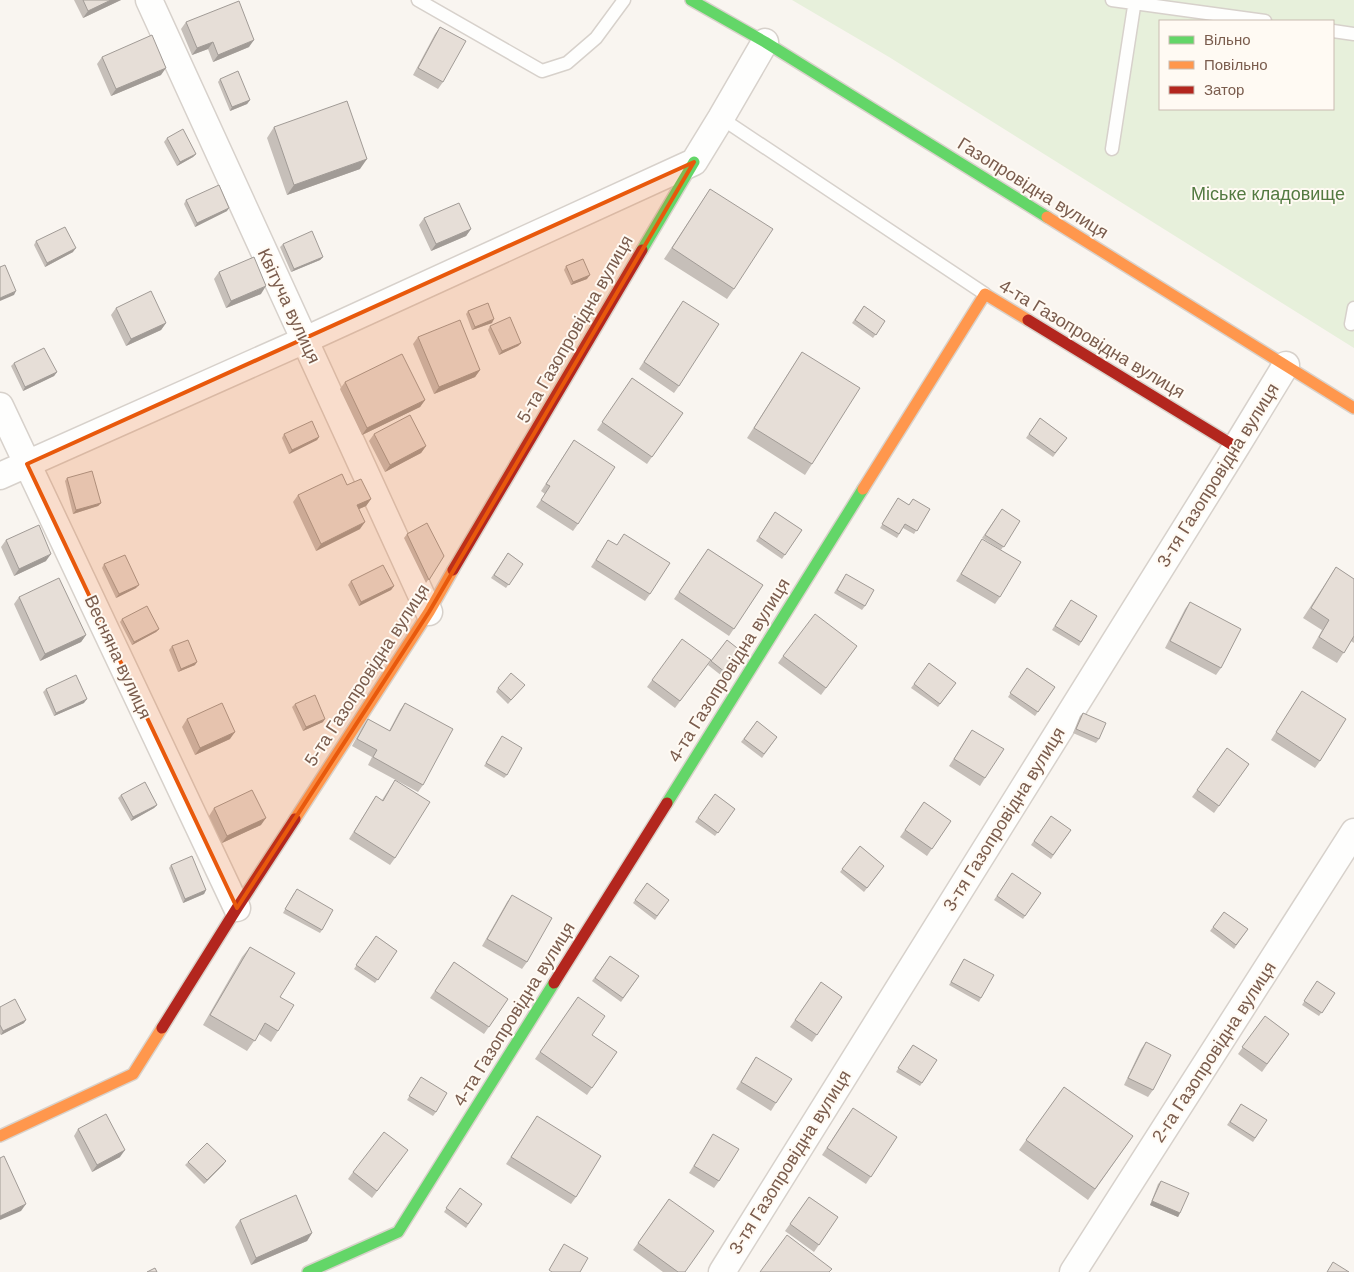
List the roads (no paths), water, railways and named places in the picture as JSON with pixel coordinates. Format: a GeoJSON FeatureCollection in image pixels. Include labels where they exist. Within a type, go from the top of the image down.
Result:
{"type":"FeatureCollection","features":[{"type":"Feature","properties":{"kind":"street","name":"Квітуча вулиця"},"geometry":{"type":"LineString","coordinates":[[149,0],[429,612]]}},
{"type":"Feature","properties":{"kind":"street","name":"Газопровідна вулиця"},"geometry":{"type":"LineString","coordinates":[[691,0],[765,42],[1354,408]]}},
{"type":"Feature","properties":{"kind":"street"},"geometry":{"type":"LineString","coordinates":[[0,476],[305,340],[694,162],[765,42]]}},
{"type":"Feature","properties":{"kind":"street","name":"5-та Газопровідна вулиця"},"geometry":{"type":"LineString","coordinates":[[0,1134],[133,1074],[237,908],[429,612],[694,162]]}},
{"type":"Feature","properties":{"kind":"street","name":"4-та Газопровідна вулиця"},"geometry":{"type":"LineString","coordinates":[[308,1272],[398,1232],[985,294],[1236,447]]}},
{"type":"Feature","properties":{"kind":"street","name":"3-тя Газопровідна вулиця"},"geometry":{"type":"LineString","coordinates":[[722,1272],[1286,365]]}},
{"type":"Feature","properties":{"kind":"street","name":"Весняна вулиця"},"geometry":{"type":"LineString","coordinates":[[0,406],[237,908]]}},
{"type":"Feature","properties":{"kind":"street","name":"2-га Газопровідна вулиця"},"geometry":{"type":"LineString","coordinates":[[1073,1272],[1354,832]]}},
{"type":"Feature","properties":{"kind":"lane"},"geometry":{"type":"LineString","coordinates":[[418,0],[542,71],[567,63],[596,38],[624,0]]}},
{"type":"Feature","properties":{"kind":"lane"},"geometry":{"type":"LineString","coordinates":[[1112,0],[1258,20]]}},
{"type":"Feature","properties":{"kind":"lane"},"geometry":{"type":"LineString","coordinates":[[1112,149],[1134,2]]}},
{"type":"Feature","properties":{"kind":"lane"},"geometry":{"type":"LineString","coordinates":[[1334,31],[1354,34]]}},
{"type":"Feature","properties":{"kind":"lane"},"geometry":{"type":"LineString","coordinates":[[721,118],[985,294]]}},
{"type":"Feature","properties":{"kind":"lane"},"geometry":{"type":"LineString","coordinates":[[1351,324],[1354,308]]}},
{"type":"Feature","properties":{"kind":"park label","name":"Міське кладовище"},"geometry":{"type":"Point","coordinates":[1268,194]}}]}
